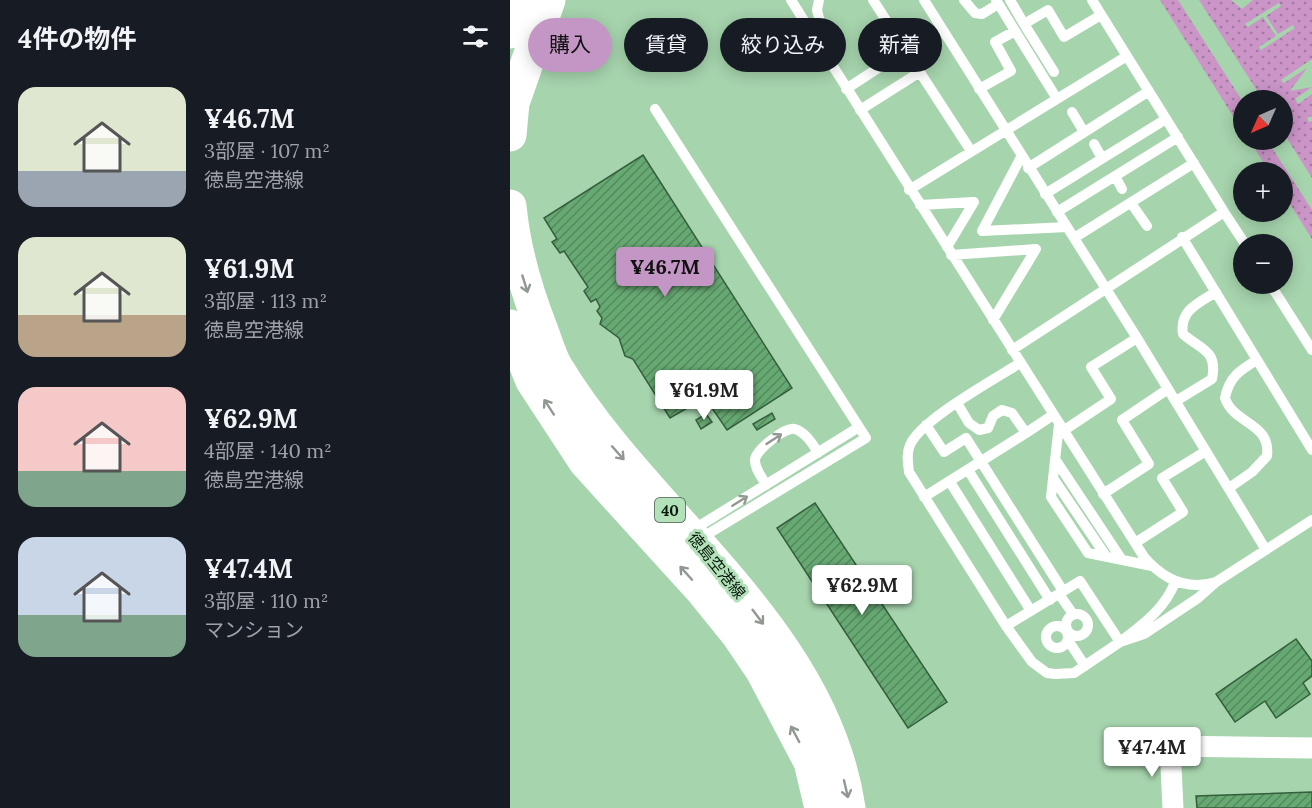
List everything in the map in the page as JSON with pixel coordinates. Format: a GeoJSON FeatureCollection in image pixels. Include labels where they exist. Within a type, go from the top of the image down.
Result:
{"type":"FeatureCollection","features":[{"type":"Feature","properties":{"kind":"main road"},"geometry":{"type":"LineString","coordinates":[[510,32],[522,0]]}},
{"type":"Feature","properties":{"kind":"main road"},"geometry":{"type":"LineString","coordinates":[[510,135],[513,103],[549,0]]}},
{"type":"Feature","properties":{"kind":"main road","name":"徳島空港線"},"geometry":{"type":"LineString","coordinates":[[510,206],[514,244],[524,285],[555,365],[612,447],[694,536],[783,651],[810,695],[833,742],[849,808]]}},
{"type":"Feature","properties":{"kind":"main road","name":"徳島空港線"},"geometry":{"type":"LineString","coordinates":[[510,326],[532,381],[585,462],[703,592],[737,634],[762,671],[810,762],[821,808]]}},
{"type":"Feature","properties":{"kind":"street"},"geometry":{"type":"LineString","coordinates":[[1173,808],[1170,746],[1312,748]]}},
{"type":"Feature","properties":{"kind":"lane"},"geometry":{"type":"LineString","coordinates":[[791,0],[802,18]]}},
{"type":"Feature","properties":{"kind":"lane"},"geometry":{"type":"LineString","coordinates":[[819,0],[817,10],[819,18]]}},
{"type":"Feature","properties":{"kind":"lane"},"geometry":{"type":"LineString","coordinates":[[873,0],[885,18]]}},
{"type":"Feature","properties":{"kind":"lane"},"geometry":{"type":"LineString","coordinates":[[924,0],[1137,338],[1266,550]]}},
{"type":"Feature","properties":{"kind":"lane"},"geometry":{"type":"LineString","coordinates":[[964,0],[975,13],[982,14],[997,2],[1057,99]]}},
{"type":"Feature","properties":{"kind":"lane"},"geometry":{"type":"LineString","coordinates":[[1010,0],[1054,72]]}},
{"type":"Feature","properties":{"kind":"lane"},"geometry":{"type":"LineString","coordinates":[[1092,0],[1238,234]]}},
{"type":"Feature","properties":{"kind":"lane"},"geometry":{"type":"LineString","coordinates":[[1024,24],[1048,10],[1064,37],[1101,15]]}},
{"type":"Feature","properties":{"kind":"lane"},"geometry":{"type":"LineString","coordinates":[[979,89],[1011,71],[995,42],[1014,31]]}},
{"type":"Feature","properties":{"kind":"lane"},"geometry":{"type":"LineString","coordinates":[[909,190],[1127,56]]}},
{"type":"Feature","properties":{"kind":"lane"},"geometry":{"type":"LineString","coordinates":[[835,72],[1103,494],[1152,566],[1175,582],[1201,587],[1216,582]]}},
{"type":"Feature","properties":{"kind":"lane"},"geometry":{"type":"LineString","coordinates":[[846,89],[872,72]]}},
{"type":"Feature","properties":{"kind":"lane"},"geometry":{"type":"LineString","coordinates":[[860,110],[920,72],[971,151]]}},
{"type":"Feature","properties":{"kind":"lane"},"geometry":{"type":"LineString","coordinates":[[1028,168],[1149,91]]}},
{"type":"Feature","properties":{"kind":"lane"},"geometry":{"type":"LineString","coordinates":[[655,109],[866,438],[694,536]]}},
{"type":"Feature","properties":{"kind":"lane"},"geometry":{"type":"LineString","coordinates":[[1072,112],[1084,132]]}},
{"type":"Feature","properties":{"kind":"lane"},"geometry":{"type":"LineString","coordinates":[[1045,194],[1166,119]]}},
{"type":"Feature","properties":{"kind":"lane"},"geometry":{"type":"LineString","coordinates":[[1057,212],[1178,137]]}},
{"type":"Feature","properties":{"kind":"lane"},"geometry":{"type":"LineString","coordinates":[[1094,144],[1102,158]]}},
{"type":"Feature","properties":{"kind":"lane"},"geometry":{"type":"LineString","coordinates":[[1021,157],[982,231],[1067,227]]}},
{"type":"Feature","properties":{"kind":"lane"},"geometry":{"type":"LineString","coordinates":[[1074,238],[1194,163]]}},
{"type":"Feature","properties":{"kind":"lane"},"geometry":{"type":"LineString","coordinates":[[1115,176],[1122,189]]}},
{"type":"Feature","properties":{"kind":"lane"},"geometry":{"type":"LineString","coordinates":[[920,205],[974,202],[949,251]]}},
{"type":"Feature","properties":{"kind":"lane"},"geometry":{"type":"LineString","coordinates":[[1131,203],[1147,226]]}},
{"type":"Feature","properties":{"kind":"lane"},"geometry":{"type":"LineString","coordinates":[[1012,350],[1182,237],[1224,212]]}},
{"type":"Feature","properties":{"kind":"lane"},"geometry":{"type":"LineString","coordinates":[[1182,237],[1312,450]]}},
{"type":"Feature","properties":{"kind":"lane"},"geometry":{"type":"LineString","coordinates":[[949,251],[1036,249],[993,320]]}},
{"type":"Feature","properties":{"kind":"lane"},"geometry":{"type":"LineString","coordinates":[[1176,401],[1212,379],[1215,365],[1211,356],[1183,334],[1181,323],[1192,307],[1216,292]]}},
{"type":"Feature","properties":{"kind":"lane"},"geometry":{"type":"LineString","coordinates":[[1276,294],[1312,350]]}},
{"type":"Feature","properties":{"kind":"lane"},"geometry":{"type":"LineString","coordinates":[[924,497],[1026,433],[1059,423],[1111,399],[1091,367],[1137,338]]}},
{"type":"Feature","properties":{"kind":"lane"},"geometry":{"type":"LineString","coordinates":[[1229,488],[1252,472],[1267,456],[1268,447],[1264,436],[1257,427],[1232,412],[1225,398],[1230,380],[1236,373],[1257,360]]}},
{"type":"Feature","properties":{"kind":"lane"},"geometry":{"type":"LineString","coordinates":[[1020,363],[926,425],[910,444],[908,460],[909,472],[1006,626],[1032,662],[1047,673],[1074,673],[1120,642],[1156,612],[1166,601],[1175,582]]}},
{"type":"Feature","properties":{"kind":"lane"},"geometry":{"type":"LineString","coordinates":[[1103,494],[1149,464],[1122,420],[1168,389]]}},
{"type":"Feature","properties":{"kind":"lane"},"geometry":{"type":"LineString","coordinates":[[957,404],[969,423],[979,430],[988,428],[996,412],[1008,410],[1026,433]]}},
{"type":"Feature","properties":{"kind":"lane"},"geometry":{"type":"LineString","coordinates":[[1059,423],[1051,497],[1088,553],[1152,566]]}},
{"type":"Feature","properties":{"kind":"lane"},"geometry":{"type":"LineString","coordinates":[[926,425],[944,452],[966,438],[1057,595]]}},
{"type":"Feature","properties":{"kind":"lane"},"geometry":{"type":"LineString","coordinates":[[694,536],[766,485],[859,427]]}},
{"type":"Feature","properties":{"kind":"lane"},"geometry":{"type":"LineString","coordinates":[[766,485],[755,463],[756,455],[761,447],[789,429],[796,429],[806,436],[818,453]]}},
{"type":"Feature","properties":{"kind":"lane"},"geometry":{"type":"LineString","coordinates":[[1135,543],[1183,512],[1162,478],[1206,451]]}},
{"type":"Feature","properties":{"kind":"lane"},"geometry":{"type":"LineString","coordinates":[[1055,459],[1122,560]]}},
{"type":"Feature","properties":{"kind":"lane"},"geometry":{"type":"LineString","coordinates":[[968,470],[1057,595],[1073,614],[1083,615],[1088,621],[1088,629],[1080,636],[1067,635]]}},
{"type":"Feature","properties":{"kind":"lane"},"geometry":{"type":"LineString","coordinates":[[950,482],[1031,611]]}},
{"type":"Feature","properties":{"kind":"lane"},"geometry":{"type":"LineString","coordinates":[[1120,642],[1144,634],[1198,598],[1216,582],[1312,520]]}},
{"type":"Feature","properties":{"kind":"lane"},"geometry":{"type":"LineString","coordinates":[[1006,626],[1080,580],[1120,642]]}},
{"type":"Feature","properties":{"kind":"lane"},"geometry":{"type":"LineString","coordinates":[[1073,614],[1066,623],[1067,635],[1085,666]]}},
{"type":"Feature","properties":{"kind":"shaded area"},"geometry":{"type":"Polygon","coordinates":[[[1160,0],[1178,0],[1235,90],[1233,90],[1233,116],[1160,0]]]}},
{"type":"Feature","properties":{"kind":"shaded area"},"geometry":{"type":"Polygon","coordinates":[[[1199,0],[1231,0],[1242,9],[1253,0],[1312,0],[1312,59],[1281,80],[1284,83],[1307,68],[1291,90],[1257,90],[1199,0]],[[1279,3],[1245,24],[1248,27],[1263,17],[1276,36],[1259,47],[1261,50],[1295,28],[1293,25],[1278,34],[1266,16],[1281,6],[1279,3]]]}},
{"type":"Feature","properties":{"kind":"shaded area"},"geometry":{"type":"Polygon","coordinates":[[[1312,87],[1295,99],[1298,104],[1312,94],[1312,116],[1307,118],[1309,122],[1312,121],[1312,178],[1293,148],[1293,90],[1312,87]]]}},
{"type":"Feature","properties":{"kind":"shaded area"},"geometry":{"type":"Polygon","coordinates":[[[1256,150],[1273,150],[1281,162],[1263,162],[1256,150]]]}},
{"type":"Feature","properties":{"kind":"shaded area"},"geometry":{"type":"Polygon","coordinates":[[[1293,180],[1312,210],[1312,239],[1293,209],[1293,180]]]}},
{"type":"Feature","properties":{"kind":"building"},"geometry":{"type":"Polygon","coordinates":[[[643,155],[792,388],[727,430],[708,402],[704,405],[701,400],[670,418],[633,359],[625,356],[619,338],[600,324],[602,318],[597,311],[600,307],[596,299],[591,302],[584,291],[588,287],[564,251],[560,253],[552,242],[557,239],[544,218],[643,155]]]}},
{"type":"Feature","properties":{"kind":"building"},"geometry":{"type":"Polygon","coordinates":[[[772,413],[775,419],[757,430],[753,424],[772,413]]]}},
{"type":"Feature","properties":{"kind":"building"},"geometry":{"type":"Polygon","coordinates":[[[706,414],[712,422],[701,429],[696,420],[706,414]]]}},
{"type":"Feature","properties":{"kind":"building"},"geometry":{"type":"Polygon","coordinates":[[[815,503],[947,702],[908,728],[777,528],[815,503]]]}},
{"type":"Feature","properties":{"kind":"building"},"geometry":{"type":"Polygon","coordinates":[[[1296,639],[1312,661],[1312,676],[1303,683],[1310,694],[1276,718],[1265,701],[1235,722],[1216,694],[1296,639]]]}},
{"type":"Feature","properties":{"kind":"building"},"geometry":{"type":"Polygon","coordinates":[[[1312,792],[1312,808],[1197,808],[1196,796],[1312,792]]]}}]}
